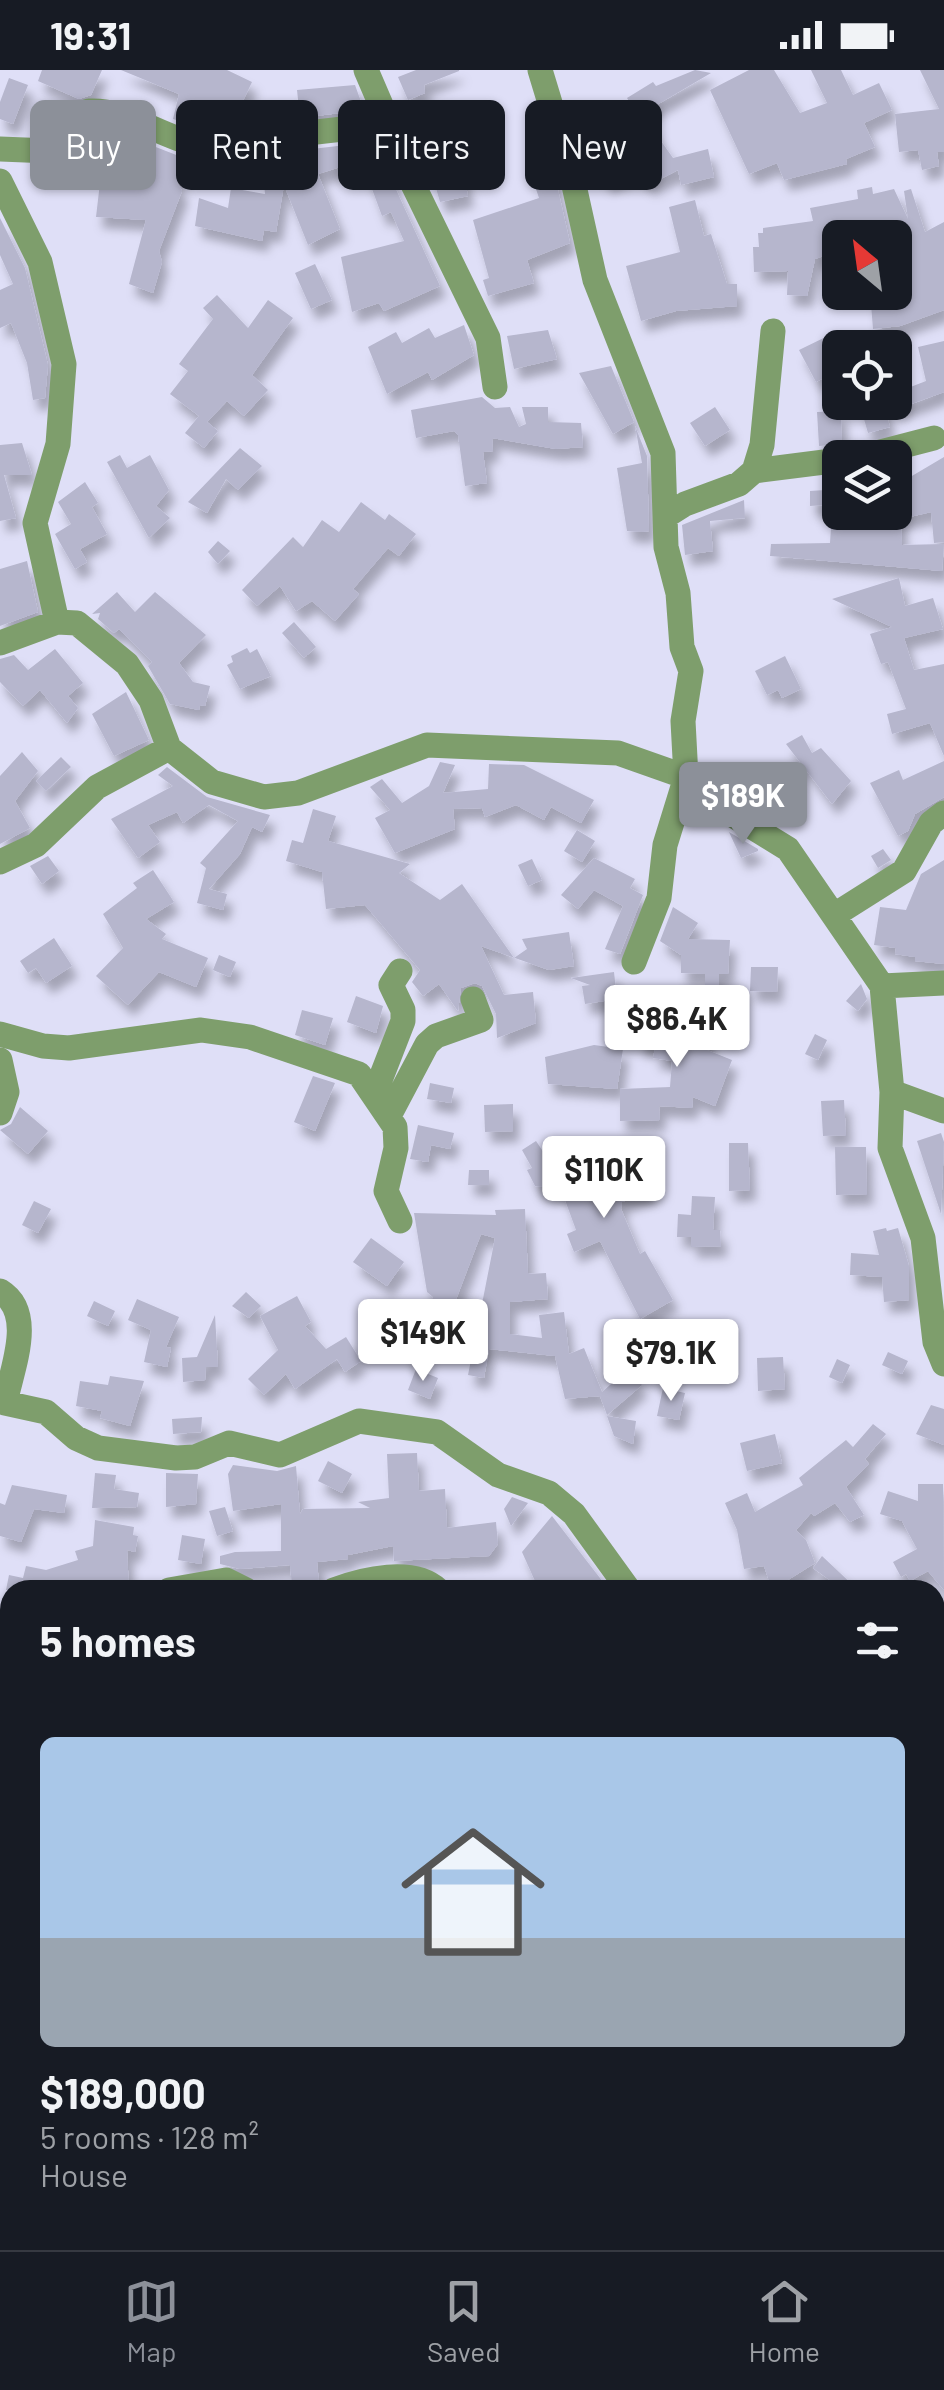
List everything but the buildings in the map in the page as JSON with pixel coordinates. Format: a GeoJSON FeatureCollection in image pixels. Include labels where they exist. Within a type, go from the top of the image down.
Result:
{"type":"FeatureCollection","features":[{"type":"Feature","properties":{"kind":"street"},"geometry":{"type":"LineString","coordinates":[[366,70],[379,100]]}},
{"type":"Feature","properties":{"kind":"street"},"geometry":{"type":"LineString","coordinates":[[540,70],[571,172],[595,280],[662,453],[670,573],[678,593],[682,647],[691,672],[683,722],[686,776],[666,845],[660,898],[634,962]]}},
{"type":"Feature","properties":{"kind":"street"},"geometry":{"type":"LineString","coordinates":[[0,149],[50,152],[64,143],[89,111],[104,110],[182,142],[203,146],[338,131]]}},
{"type":"Feature","properties":{"kind":"street"},"geometry":{"type":"LineString","coordinates":[[0,181],[40,262],[66,381],[58,444],[35,523],[57,622]]}},
{"type":"Feature","properties":{"kind":"street"},"geometry":{"type":"LineString","coordinates":[[416,190],[488,338],[495,387]]}},
{"type":"Feature","properties":{"kind":"street"},"geometry":{"type":"LineString","coordinates":[[666,516],[685,504],[740,484],[754,471],[762,445],[774,331]]}},
{"type":"Feature","properties":{"kind":"street"},"geometry":{"type":"LineString","coordinates":[[912,444],[934,438]]}},
{"type":"Feature","properties":{"kind":"street"},"geometry":{"type":"LineString","coordinates":[[754,471],[822,462]]}},
{"type":"Feature","properties":{"kind":"street"},"geometry":{"type":"LineString","coordinates":[[0,642],[57,622],[82,626],[127,664],[150,700],[169,748],[212,782],[278,798],[427,746],[618,753],[686,776],[710,802],[788,849],[882,986],[892,1092],[890,1148],[923,1238],[934,1342],[944,1364]]}},
{"type":"Feature","properties":{"kind":"street"},"geometry":{"type":"LineString","coordinates":[[0,862],[36,845],[97,787],[169,748]]}},
{"type":"Feature","properties":{"kind":"street"},"geometry":{"type":"LineString","coordinates":[[836,914],[904,871],[931,823],[944,813]]}},
{"type":"Feature","properties":{"kind":"street"},"geometry":{"type":"LineString","coordinates":[[383,1103],[403,1021],[403,1010],[391,985],[400,971]]}},
{"type":"Feature","properties":{"kind":"street"},"geometry":{"type":"LineString","coordinates":[[882,986],[944,983]]}},
{"type":"Feature","properties":{"kind":"street"},"geometry":{"type":"LineString","coordinates":[[383,1103],[436,1036],[481,1020],[473,999]]}},
{"type":"Feature","properties":{"kind":"street"},"geometry":{"type":"LineString","coordinates":[[0,1034],[43,1046],[69,1048],[123,1044],[182,1030],[250,1037],[347,1069],[367,1081],[383,1103],[396,1148],[386,1191],[400,1221]]}},
{"type":"Feature","properties":{"kind":"street"},"geometry":{"type":"LineString","coordinates":[[0,1060],[8,1092],[0,1113]]}},
{"type":"Feature","properties":{"kind":"street"},"geometry":{"type":"LineString","coordinates":[[892,1092],[944,1111]]}},
{"type":"Feature","properties":{"kind":"street"},"geometry":{"type":"LineString","coordinates":[[0,1291],[16,1304],[21,1319],[5,1403],[46,1412],[86,1444],[176,1458],[195,1457],[229,1443],[280,1455],[359,1422],[437,1432],[498,1475],[548,1493],[574,1514],[621,1580]]}},
{"type":"Feature","properties":{"kind":"street"},"geometry":{"type":"LineString","coordinates":[[398,1580],[428,1580]]}}]}
